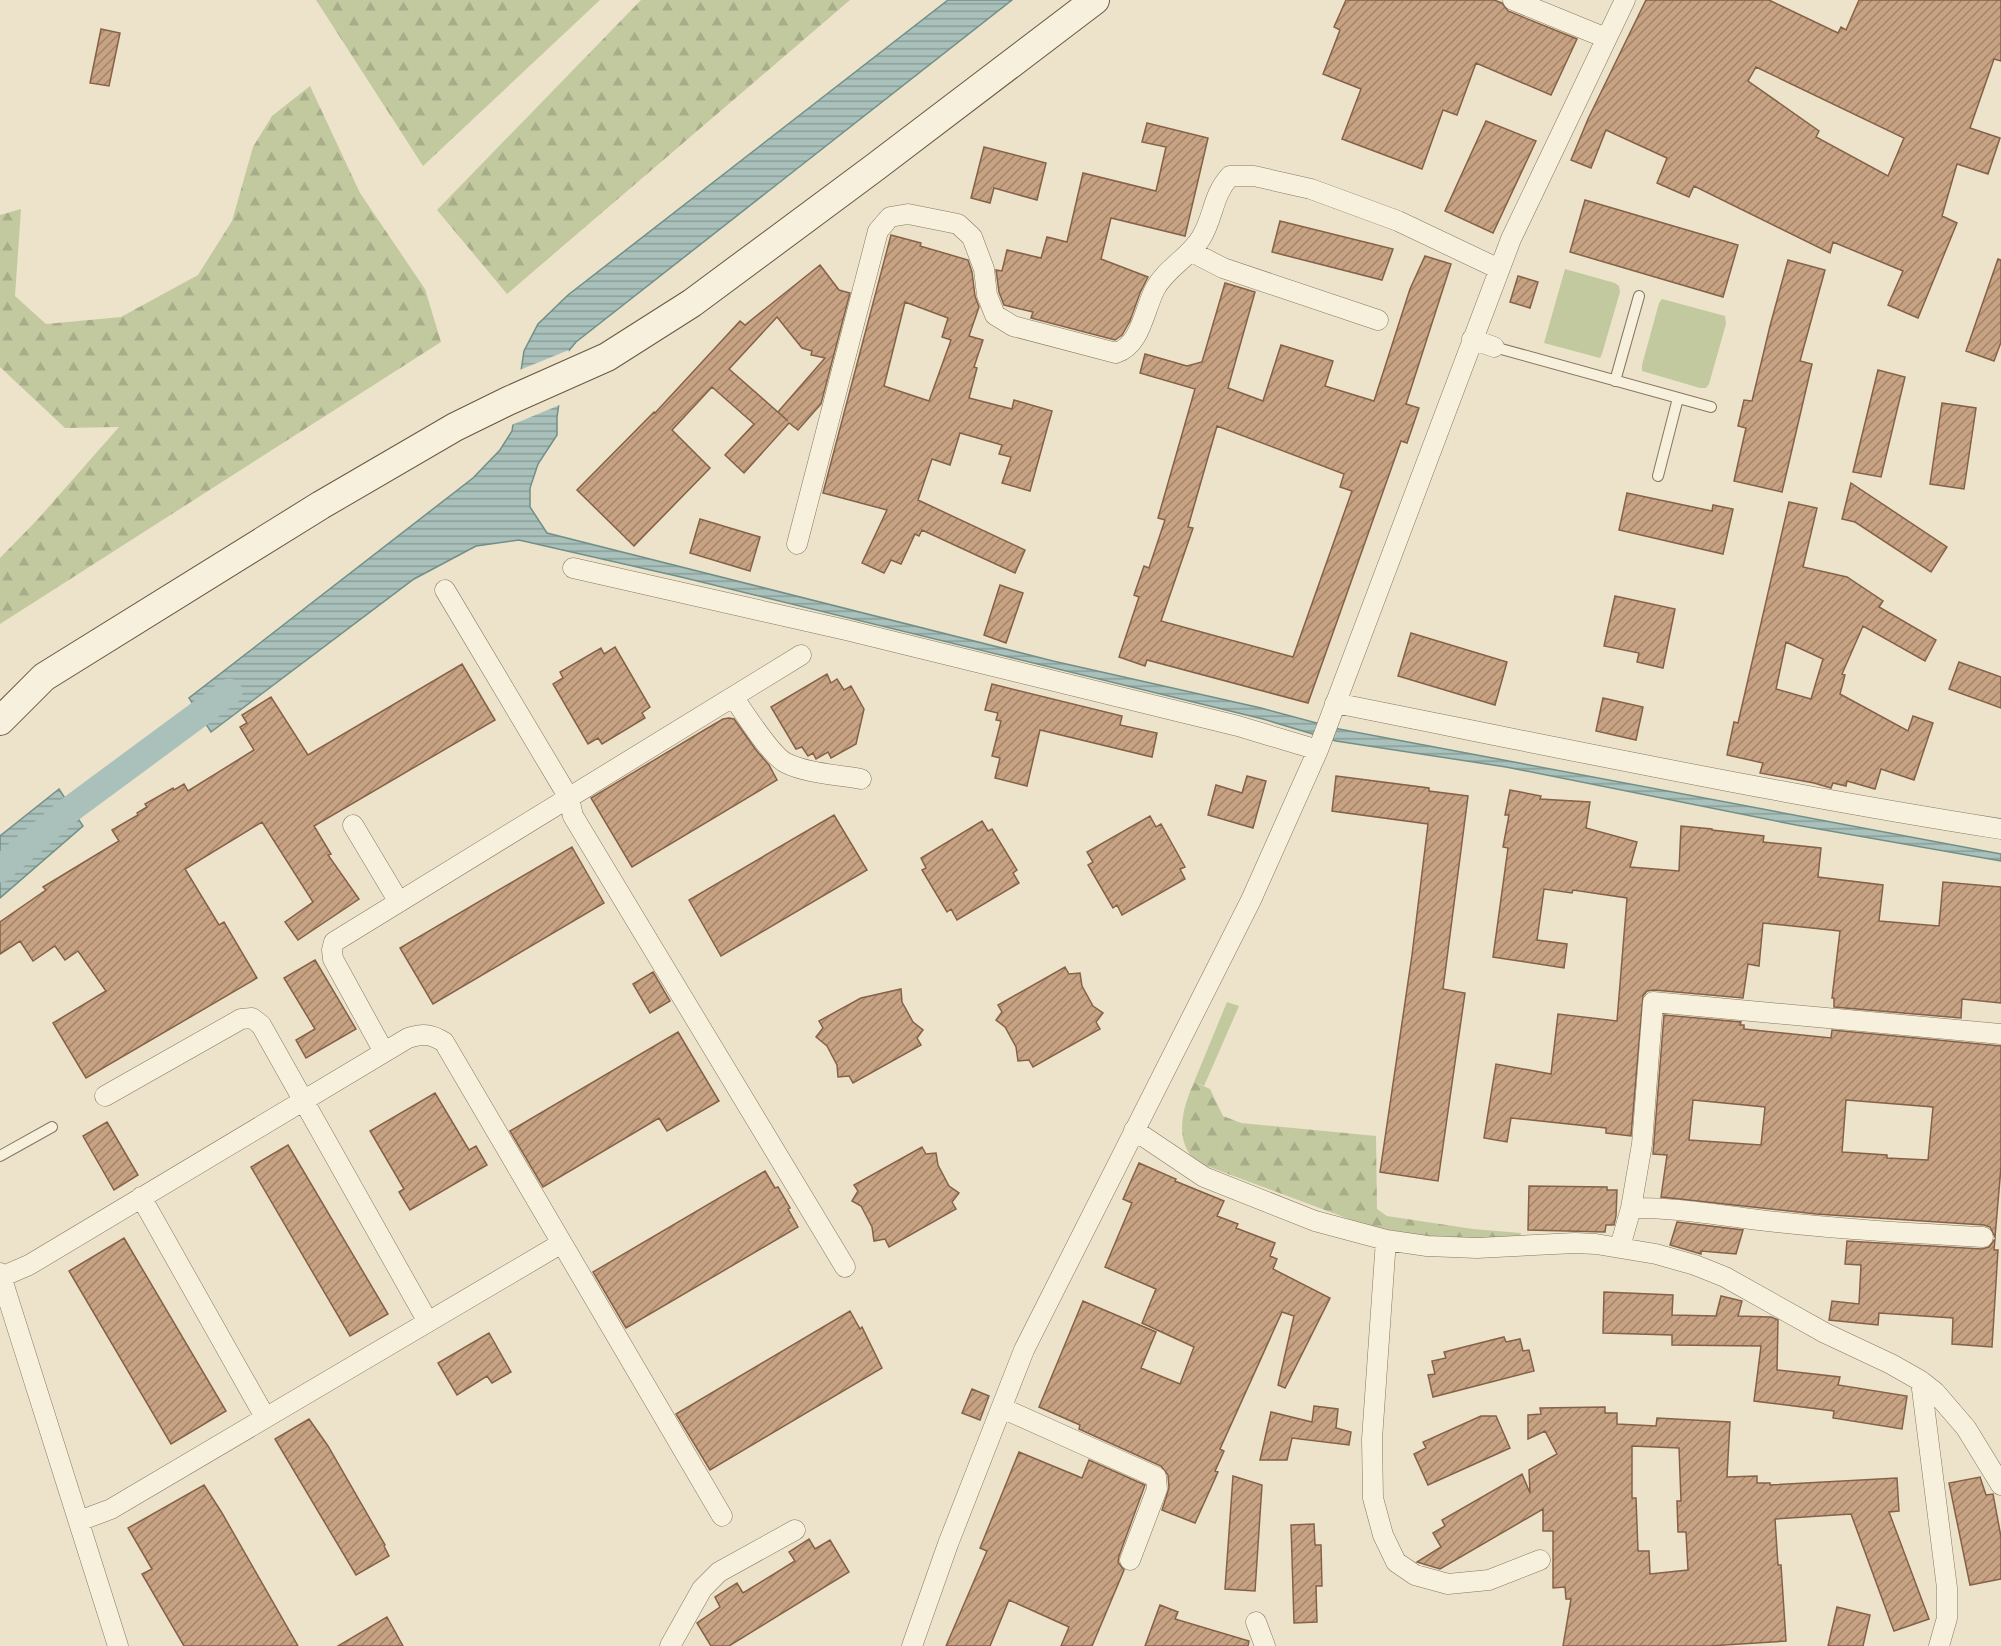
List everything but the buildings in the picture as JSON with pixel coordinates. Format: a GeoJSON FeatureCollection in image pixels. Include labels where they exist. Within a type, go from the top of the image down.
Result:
{"type":"FeatureCollection","features":[{"type":"Feature","properties":{"kind":"main road"},"geometry":{"type":"LineString","coordinates":[[0,722],[44,677],[321,505],[429,442],[508,401],[607,357],[692,303],[1095,0]]}},
{"type":"Feature","properties":{"kind":"street"},"geometry":{"type":"LineString","coordinates":[[1513,0],[1606,39]]}},
{"type":"Feature","properties":{"kind":"street"},"geometry":{"type":"LineString","coordinates":[[912,1646],[948,1544],[1024,1350],[1251,900],[1322,738],[1511,239],[1625,0]]}},
{"type":"Feature","properties":{"kind":"street"},"geometry":{"type":"LineString","coordinates":[[797,544],[878,231],[890,217],[908,214],[958,224],[972,237],[984,269],[987,295],[995,315],[1013,326],[1116,353],[1125,350],[1133,341],[1156,287],[1192,252],[1203,236],[1221,187],[1230,176],[1254,176],[1311,189],[1398,221],[1499,269]]}},
{"type":"Feature","properties":{"kind":"street"},"geometry":{"type":"LineString","coordinates":[[1192,252],[1223,268],[1378,320]]}},
{"type":"Feature","properties":{"kind":"street"},"geometry":{"type":"LineString","coordinates":[[1472,339],[1494,347]]}},
{"type":"Feature","properties":{"kind":"street"},"geometry":{"type":"LineString","coordinates":[[573,568],[846,630],[1238,726],[1322,738]]}},
{"type":"Feature","properties":{"kind":"street"},"geometry":{"type":"LineString","coordinates":[[445,590],[569,798],[573,816],[845,1267]]}},
{"type":"Feature","properties":{"kind":"street"},"geometry":{"type":"LineString","coordinates":[[384,1052],[333,959],[334,942],[801,655]]}},
{"type":"Feature","properties":{"kind":"street"},"geometry":{"type":"LineString","coordinates":[[733,697],[774,752],[785,762],[800,768],[861,779]]}},
{"type":"Feature","properties":{"kind":"street"},"geometry":{"type":"LineString","coordinates":[[1335,703],[1627,761],[1929,818],[2001,829]]}},
{"type":"Feature","properties":{"kind":"street"},"geometry":{"type":"LineString","coordinates":[[353,825],[399,902]]}},
{"type":"Feature","properties":{"kind":"street"},"geometry":{"type":"LineString","coordinates":[[1620,1247],[1631,1208],[1642,1144],[1653,1002],[2001,1034]]}},
{"type":"Feature","properties":{"kind":"street"},"geometry":{"type":"LineString","coordinates":[[105,1096],[241,1019],[252,1018],[261,1025],[428,1322]]}},
{"type":"Feature","properties":{"kind":"street"},"geometry":{"type":"LineString","coordinates":[[118,1646],[1,1275],[29,1265],[384,1052],[420,1034],[432,1034],[444,1042],[722,1516]]}},
{"type":"Feature","properties":{"kind":"street"},"geometry":{"type":"LineString","coordinates":[[1134,1130],[1204,1177],[1315,1221],[1386,1240],[1427,1246],[1477,1248],[1575,1243],[1620,1247],[1695,1265],[1725,1277],[1825,1333],[1921,1381],[1935,1392],[1966,1428],[2001,1485]]}},
{"type":"Feature","properties":{"kind":"street"},"geometry":{"type":"LineString","coordinates":[[141,1197],[265,1417]]}},
{"type":"Feature","properties":{"kind":"street"},"geometry":{"type":"LineString","coordinates":[[1631,1208],[1662,1207],[1758,1220],[1868,1231],[1983,1238]]}},
{"type":"Feature","properties":{"kind":"street"},"geometry":{"type":"LineString","coordinates":[[1386,1240],[1372,1439],[1373,1498],[1383,1535],[1396,1562],[1414,1575],[1448,1584],[1489,1580],[1540,1560]]}},
{"type":"Feature","properties":{"kind":"street"},"geometry":{"type":"LineString","coordinates":[[79,1521],[111,1509],[562,1243]]}},
{"type":"Feature","properties":{"kind":"street"},"geometry":{"type":"LineString","coordinates":[[1921,1381],[1947,1588],[1947,1618],[1939,1646]]}},
{"type":"Feature","properties":{"kind":"street"},"geometry":{"type":"LineString","coordinates":[[1002,1408],[1156,1477],[1157,1489],[1130,1560]]}},
{"type":"Feature","properties":{"kind":"street"},"geometry":{"type":"LineString","coordinates":[[670,1646],[702,1589],[719,1572],[795,1530]]}},
{"type":"Feature","properties":{"kind":"street"},"geometry":{"type":"LineString","coordinates":[[1256,1622],[1265,1646]]}},
{"type":"Feature","properties":{"kind":"lane"},"geometry":{"type":"LineString","coordinates":[[1615,381],[1639,296]]}},
{"type":"Feature","properties":{"kind":"lane"},"geometry":{"type":"LineString","coordinates":[[1494,347],[1711,407]]}},
{"type":"Feature","properties":{"kind":"lane"},"geometry":{"type":"LineString","coordinates":[[1658,476],[1677,398]]}},
{"type":"Feature","properties":{"kind":"lane"},"geometry":{"type":"LineString","coordinates":[[0,1156],[52,1127]]}},
{"type":"Feature","properties":{"kind":"green space"},"geometry":{"type":"Polygon","coordinates":[[[316,0],[600,0],[423,166],[316,0]]]}},
{"type":"Feature","properties":{"kind":"green space"},"geometry":{"type":"Polygon","coordinates":[[[641,0],[850,0],[507,294],[437,210],[641,0]]]}},
{"type":"Feature","properties":{"kind":"green space"},"geometry":{"type":"Polygon","coordinates":[[[310,86],[360,193],[425,289],[441,342],[0,624],[0,558],[38,519],[119,427],[65,428],[0,367],[0,215],[21,209],[15,296],[46,324],[121,317],[198,275],[232,221],[253,147],[272,116],[310,86]]]}},
{"type":"Feature","properties":{"kind":"green space"},"geometry":{"type":"Polygon","coordinates":[[[1565,269],[1619,286],[1620,292],[1600,358],[1544,343],[1565,269]]]}},
{"type":"Feature","properties":{"kind":"green space"},"geometry":{"type":"Polygon","coordinates":[[[1662,299],[1725,316],[1726,324],[1706,388],[1642,371],[1659,303],[1662,299]]]}},
{"type":"Feature","properties":{"kind":"green space"},"geometry":{"type":"Polygon","coordinates":[[[1227,1002],[1239,1006],[1204,1086],[1194,1082],[1227,1002]]]}},
{"type":"Feature","properties":{"kind":"green space"},"geometry":{"type":"Polygon","coordinates":[[[1194,1082],[1210,1089],[1223,1116],[1241,1123],[1376,1136],[1377,1209],[1387,1216],[1473,1229],[1521,1233],[1519,1239],[1426,1238],[1365,1225],[1204,1165],[1189,1153],[1183,1136],[1183,1117],[1194,1082]]]}},
{"type":"Feature","properties":{"kind":"water"},"geometry":{"type":"Polygon","coordinates":[[[948,0],[1012,0],[576,342],[566,354],[557,417],[557,435],[538,464],[530,488],[530,507],[547,533],[1053,661],[1261,708],[1339,729],[2001,854],[2001,861],[1796,825],[1506,767],[1336,741],[1263,719],[681,577],[519,540],[476,546],[414,579],[211,732],[189,698],[473,478],[500,450],[512,431],[524,351],[538,324],[568,295],[948,0]]]}},
{"type":"Feature","properties":{"kind":"water"},"geometry":{"type":"Polygon","coordinates":[[[59,789],[83,826],[0,898],[0,836],[59,789]]]}},
{"type":"Feature","properties":{"kind":"pier"},"geometry":{"type":"Polygon","coordinates":[[[569,350],[562,404],[509,426],[517,371],[569,350]]]}},
{"type":"Feature","properties":{"kind":"waterway"},"geometry":{"type":"LineString","coordinates":[[0,869],[68,811],[229,692]]}}]}
